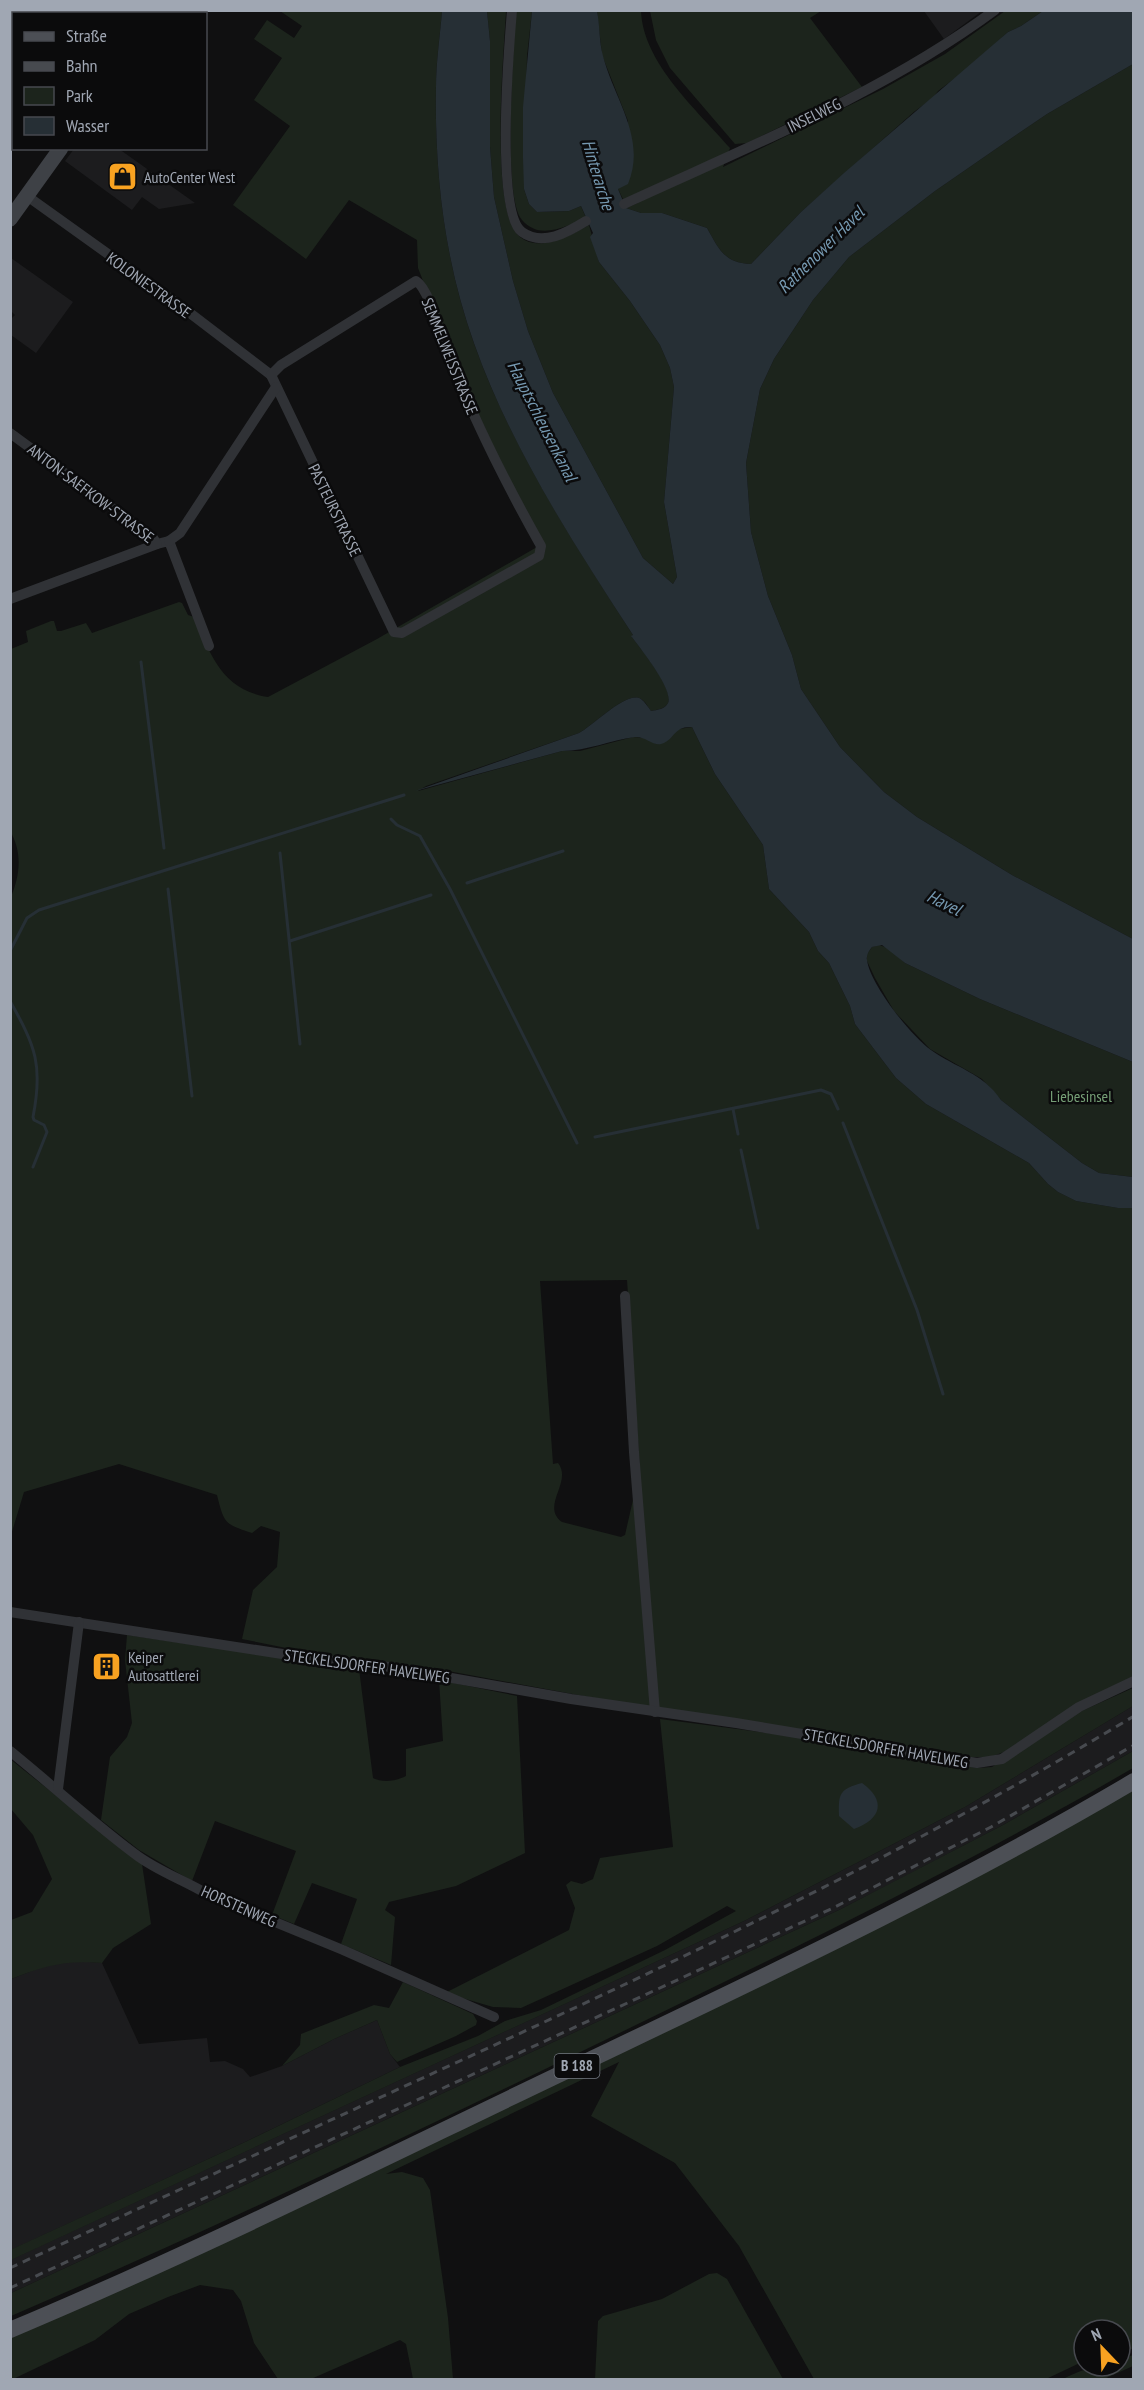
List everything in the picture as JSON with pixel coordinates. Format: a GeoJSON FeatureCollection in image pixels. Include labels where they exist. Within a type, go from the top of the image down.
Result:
{"type":"FeatureCollection","features":[{"type":"Feature","properties":{"kind":"main road"},"geometry":{"type":"LineString","coordinates":[[10,219],[60,150]]}},
{"type":"Feature","properties":{"kind":"main road","name":"B 188"},"geometry":{"type":"LineString","coordinates":[[10,2330],[225,2235],[825,1948],[964,1876],[1134,1781]]}},
{"type":"Feature","properties":{"kind":"street"},"geometry":{"type":"LineString","coordinates":[[512,10],[507,117],[508,189],[513,219],[520,231],[544,238],[559,236],[586,221]]}},
{"type":"Feature","properties":{"kind":"street","name":"INSELWEG"},"geometry":{"type":"LineString","coordinates":[[624,204],[870,88],[952,42],[995,10]]}},
{"type":"Feature","properties":{"kind":"street","name":"KOLONIESTRASSE"},"geometry":{"type":"LineString","coordinates":[[27,196],[182,307],[271,375]]}},
{"type":"Feature","properties":{"kind":"street","name":"SEMMELWEISSTRASSE"},"geometry":{"type":"LineString","coordinates":[[271,375],[281,365],[411,283],[416,281],[422,286],[493,459],[541,546],[541,552],[539,556],[402,633],[394,632]]}},
{"type":"Feature","properties":{"kind":"street"},"geometry":{"type":"LineString","coordinates":[[10,599],[163,543],[180,533],[276,387],[271,375]]}},
{"type":"Feature","properties":{"kind":"street","name":"PASTEURSTRASSE"},"geometry":{"type":"LineString","coordinates":[[276,387],[394,632]]}},
{"type":"Feature","properties":{"kind":"street","name":"ANTON-SAEFKOW-STRASSE"},"geometry":{"type":"LineString","coordinates":[[10,433],[163,543],[209,646]]}},
{"type":"Feature","properties":{"kind":"street"},"geometry":{"type":"LineString","coordinates":[[625,1296],[634,1452],[655,1712]]}},
{"type":"Feature","properties":{"kind":"street","name":"STECKELSDORFER HAVELWEG"},"geometry":{"type":"LineString","coordinates":[[10,1612],[308,1658],[389,1667],[976,1764],[1002,1759],[1079,1707],[1134,1681]]}},
{"type":"Feature","properties":{"kind":"street"},"geometry":{"type":"LineString","coordinates":[[58,1789],[79,1622]]}},
{"type":"Feature","properties":{"kind":"street","name":"HORSTENWEG"},"geometry":{"type":"LineString","coordinates":[[10,1751],[150,1865],[188,1882],[207,1894],[344,1950],[494,2017]]}},
{"type":"Feature","properties":{"kind":"shaded area"},"geometry":{"type":"Polygon","coordinates":[[[924,11],[982,11],[944,39],[924,11]]]}},
{"type":"Feature","properties":{"kind":"shaded area","name":"AutoCenter West"},"geometry":{"type":"Polygon","coordinates":[[[73,150],[120,150],[195,203],[159,209],[142,197],[132,210],[65,161],[73,150]]]}},
{"type":"Feature","properties":{"kind":"shaded area"},"geometry":{"type":"Polygon","coordinates":[[[11,258],[73,302],[36,353],[11,335],[11,319],[15,315],[11,311],[11,258]]]}},
{"type":"Feature","properties":{"kind":"shaded area"},"geometry":{"type":"Polygon","coordinates":[[[1133,1706],[1133,1751],[1003,1825],[839,1910],[11,2293],[10,2260],[744,1921],[965,1807],[1133,1706]]]}},
{"type":"Feature","properties":{"kind":"shaded area"},"geometry":{"type":"Polygon","coordinates":[[[79,1961],[102,1963],[139,2044],[207,2038],[210,2062],[225,2061],[243,2069],[250,2077],[282,2066],[377,2020],[390,2054],[400,2067],[243,2143],[11,2250],[11,1979],[47,1965],[79,1961]]]}},
{"type":"Feature","properties":{"kind":"green space"},"geometry":{"type":"Polygon","coordinates":[[[280,11],[442,11],[436,78],[436,130],[446,235],[462,308],[479,358],[523,454],[576,546],[633,635],[632,637],[662,679],[669,697],[665,707],[651,711],[641,699],[627,700],[579,733],[426,786],[418,791],[562,751],[580,751],[633,737],[647,738],[656,744],[679,729],[692,727],[715,774],[763,845],[769,889],[809,932],[818,951],[829,963],[850,1006],[855,1024],[896,1078],[926,1104],[1029,1163],[1058,1192],[1076,1201],[1118,1208],[1133,1208],[1133,1677],[1004,1752],[990,1757],[969,1757],[643,1707],[432,1668],[321,1655],[242,1639],[253,1590],[277,1567],[280,1532],[261,1526],[252,1533],[236,1527],[224,1517],[217,1495],[119,1464],[24,1492],[11,1535],[10,899],[19,865],[17,848],[10,831],[11,649],[28,642],[26,631],[51,621],[54,621],[57,631],[86,623],[92,633],[179,602],[182,603],[188,615],[194,617],[206,645],[220,669],[229,679],[252,693],[268,697],[377,639],[544,543],[499,464],[459,372],[418,268],[417,240],[349,200],[306,259],[233,205],[290,126],[254,100],[282,58],[254,39],[267,20],[294,38],[302,26],[280,11]],[[627,1280],[540,1281],[553,1464],[558,1463],[562,1470],[555,1501],[556,1516],[562,1522],[621,1537],[625,1535],[640,1469],[627,1280]]]}},
{"type":"Feature","properties":{"kind":"green space"},"geometry":{"type":"Polygon","coordinates":[[[487,11],[506,11],[501,94],[501,165],[504,197],[510,222],[520,237],[537,243],[555,241],[589,225],[599,262],[630,301],[660,345],[670,368],[674,387],[664,502],[677,577],[673,584],[643,558],[553,393],[528,331],[513,281],[494,197],[490,147],[490,41],[487,11]]]}},
{"type":"Feature","properties":{"kind":"green space"},"geometry":{"type":"Polygon","coordinates":[[[516,11],[532,11],[527,56],[524,189],[529,204],[537,212],[569,211],[581,206],[586,218],[553,230],[537,230],[522,220],[516,206],[512,183],[511,120],[516,11]]]}},
{"type":"Feature","properties":{"kind":"green space"},"geometry":{"type":"Polygon","coordinates":[[[597,11],[641,11],[644,30],[661,67],[688,102],[730,148],[723,167],[883,89],[945,54],[1005,11],[1043,11],[1008,32],[971,66],[938,91],[932,99],[915,111],[801,212],[751,264],[734,261],[723,254],[707,228],[662,213],[641,213],[626,208],[638,203],[636,195],[624,201],[618,189],[628,121],[602,55],[597,11]]]}},
{"type":"Feature","properties":{"kind":"green space"},"geometry":{"type":"Polygon","coordinates":[[[650,11],[821,11],[810,18],[862,87],[747,143],[735,144],[670,68],[656,40],[650,11]]]}},
{"type":"Feature","properties":{"kind":"green space"},"geometry":{"type":"Polygon","coordinates":[[[1133,64],[1133,939],[1012,875],[917,817],[884,792],[840,747],[801,689],[792,655],[768,596],[751,532],[746,463],[760,389],[774,359],[813,300],[849,257],[935,191],[1016,135],[1047,114],[1133,64]]]}},
{"type":"Feature","properties":{"kind":"green space","name":"Liebesinsel"},"geometry":{"type":"Polygon","coordinates":[[[879,945],[888,948],[905,963],[980,999],[1133,1062],[1133,1177],[1099,1173],[1082,1163],[1001,1100],[982,1079],[930,1049],[894,1011],[875,978],[867,961],[867,954],[872,947],[879,945]]]}},
{"type":"Feature","properties":{"kind":"green space"},"geometry":{"type":"Polygon","coordinates":[[[127,1635],[359,1669],[373,1778],[385,1781],[406,1776],[406,1749],[443,1741],[439,1680],[517,1696],[525,1853],[456,1886],[389,1902],[385,1910],[395,1917],[391,1965],[341,1944],[357,1899],[312,1883],[294,1924],[272,1915],[296,1851],[215,1821],[192,1881],[139,1850],[101,1820],[110,1757],[127,1737],[132,1723],[125,1660],[127,1635]]]}},
{"type":"Feature","properties":{"kind":"green space"},"geometry":{"type":"Polygon","coordinates":[[[1133,1688],[1133,1706],[965,1807],[744,1921],[11,2260],[10,2250],[243,2143],[400,2067],[478,2036],[505,2021],[541,2010],[665,1950],[736,1911],[727,1906],[657,1946],[521,2008],[493,2007],[445,1993],[569,1930],[575,1908],[566,1885],[571,1881],[582,1884],[593,1879],[600,1858],[673,1847],[660,1719],[807,1738],[978,1768],[992,1767],[1075,1714],[1133,1688]]]}},
{"type":"Feature","properties":{"kind":"green space"},"geometry":{"type":"Polygon","coordinates":[[[1133,1751],[1133,1768],[1003,1841],[871,1909],[382,2147],[235,2216],[11,2316],[11,2293],[839,1910],[1003,1825],[1133,1751]]]}},
{"type":"Feature","properties":{"kind":"green space"},"geometry":{"type":"Polygon","coordinates":[[[10,1759],[142,1864],[151,1924],[113,1948],[102,1963],[77,1962],[55,1965],[11,1979],[11,1920],[32,1912],[52,1879],[33,1835],[11,1809],[10,1759]]]}},
{"type":"Feature","properties":{"kind":"green space"},"geometry":{"type":"Polygon","coordinates":[[[1133,1788],[1134,2348],[1132,2349],[1132,2318],[1072,2318],[1072,2367],[1046,2379],[814,2379],[739,2246],[675,2163],[591,2116],[619,2062],[386,2174],[402,2172],[423,2178],[430,2190],[448,2318],[453,2379],[413,2379],[406,2344],[400,2340],[311,2379],[278,2379],[254,2343],[241,2301],[233,2290],[200,2285],[129,2314],[95,2340],[11,2380],[11,2335],[1133,1788]]]}},
{"type":"Feature","properties":{"kind":"green space"},"geometry":{"type":"Polygon","coordinates":[[[403,1982],[473,2014],[477,2021],[476,2025],[397,2062],[390,2054],[377,2020],[282,2066],[300,2045],[301,2034],[374,2005],[389,2008],[403,1982]]]}},
{"type":"Feature","properties":{"kind":"green space"},"geometry":{"type":"Polygon","coordinates":[[[717,2273],[727,2279],[783,2379],[595,2379],[598,2321],[603,2316],[662,2299],[709,2274],[717,2273]]]}},
{"type":"Feature","properties":{"kind":"green space"},"geometry":{"type":"Polygon","coordinates":[[[1072,2375],[1072,2378],[1106,2378],[1104,2379],[1063,2379],[1072,2375]]]}},
{"type":"Feature","properties":{"kind":"water"},"geometry":{"type":"Polygon","coordinates":[[[442,11],[487,11],[490,41],[490,147],[494,197],[513,281],[528,331],[553,393],[643,558],[673,584],[677,577],[664,502],[674,387],[670,368],[660,345],[630,301],[599,262],[590,237],[593,233],[581,206],[569,211],[537,212],[529,204],[524,189],[523,107],[532,11],[597,11],[603,56],[627,119],[634,151],[633,167],[628,184],[618,189],[626,208],[641,213],[662,213],[707,228],[723,254],[734,261],[751,264],[801,212],[844,173],[1008,32],[1043,11],[1133,11],[1133,64],[1047,114],[1016,135],[935,191],[849,257],[813,300],[774,359],[760,389],[746,463],[751,532],[768,596],[792,655],[801,689],[840,747],[884,792],[917,817],[1012,875],[1133,939],[1133,1062],[980,999],[905,963],[882,945],[872,947],[867,956],[875,982],[903,1022],[931,1050],[978,1077],[1001,1100],[1082,1163],[1099,1173],[1133,1177],[1133,1208],[1118,1208],[1076,1201],[1058,1192],[1029,1163],[926,1104],[896,1078],[855,1024],[850,1006],[829,963],[818,951],[809,932],[769,889],[763,845],[715,774],[692,727],[681,729],[661,744],[655,744],[639,737],[626,738],[581,749],[562,751],[415,791],[579,733],[627,700],[641,699],[651,711],[665,707],[669,697],[661,679],[631,636],[633,635],[548,500],[523,453],[499,406],[462,307],[446,235],[438,172],[436,78],[442,11]]]}},
{"type":"Feature","properties":{"kind":"water"},"geometry":{"type":"Polygon","coordinates":[[[862,1783],[875,1796],[877,1809],[870,1820],[854,1829],[839,1816],[839,1802],[845,1790],[862,1783]]]}},
{"type":"Feature","properties":{"kind":"waterway"},"geometry":{"type":"LineString","coordinates":[[141,662],[164,848]]}},
{"type":"Feature","properties":{"kind":"waterway"},"geometry":{"type":"LineString","coordinates":[[10,951],[27,918],[39,910],[404,795]]}},
{"type":"Feature","properties":{"kind":"waterway"},"geometry":{"type":"LineString","coordinates":[[391,819],[397,825],[420,836],[450,889],[577,1143]]}},
{"type":"Feature","properties":{"kind":"waterway"},"geometry":{"type":"LineString","coordinates":[[467,883],[563,851]]}},
{"type":"Feature","properties":{"kind":"waterway"},"geometry":{"type":"LineString","coordinates":[[280,853],[300,1044]]}},
{"type":"Feature","properties":{"kind":"waterway"},"geometry":{"type":"LineString","coordinates":[[168,889],[192,1096]]}},
{"type":"Feature","properties":{"kind":"waterway"},"geometry":{"type":"LineString","coordinates":[[290,941],[431,895]]}},
{"type":"Feature","properties":{"kind":"waterway"},"geometry":{"type":"LineString","coordinates":[[10,1001],[26,1031],[35,1057],[37,1084],[33,1117],[34,1120],[44,1125],[47,1132],[33,1167]]}},
{"type":"Feature","properties":{"kind":"waterway"},"geometry":{"type":"LineString","coordinates":[[595,1137],[821,1090],[831,1094],[838,1109]]}},
{"type":"Feature","properties":{"kind":"waterway"},"geometry":{"type":"LineString","coordinates":[[733,1109],[738,1134]]}},
{"type":"Feature","properties":{"kind":"waterway"},"geometry":{"type":"LineString","coordinates":[[843,1123],[917,1310],[943,1394]]}},
{"type":"Feature","properties":{"kind":"waterway"},"geometry":{"type":"LineString","coordinates":[[741,1150],[758,1228]]}},
{"type":"Feature","properties":{"kind":"railway"},"geometry":{"type":"LineString","coordinates":[[10,2268],[548,2020],[803,1898],[970,1811],[1134,1716]]}},
{"type":"Feature","properties":{"kind":"railway"},"geometry":{"type":"LineString","coordinates":[[10,2288],[831,1909],[991,1827],[1134,1745]]}},
{"type":"Feature","properties":{"kind":"place","name":"AutoCenter West"},"geometry":{"type":"Point","coordinates":[123,177]}},
{"type":"Feature","properties":{"kind":"place","name":"Keiper Autosattlerei"},"geometry":{"type":"Point","coordinates":[107,1666]}},
{"type":"Feature","properties":{"kind":"water label","name":"Hinterarche"},"geometry":{"type":"Point","coordinates":[598,175]}},
{"type":"Feature","properties":{"kind":"water label","name":"Rathenower Havel"},"geometry":{"type":"Point","coordinates":[821,250]}},
{"type":"Feature","properties":{"kind":"water label","name":"Hauptschleusenkanal"},"geometry":{"type":"Point","coordinates":[542,421]}},
{"type":"Feature","properties":{"kind":"water label","name":"Havel"},"geometry":{"type":"Point","coordinates":[944,903]}}]}
